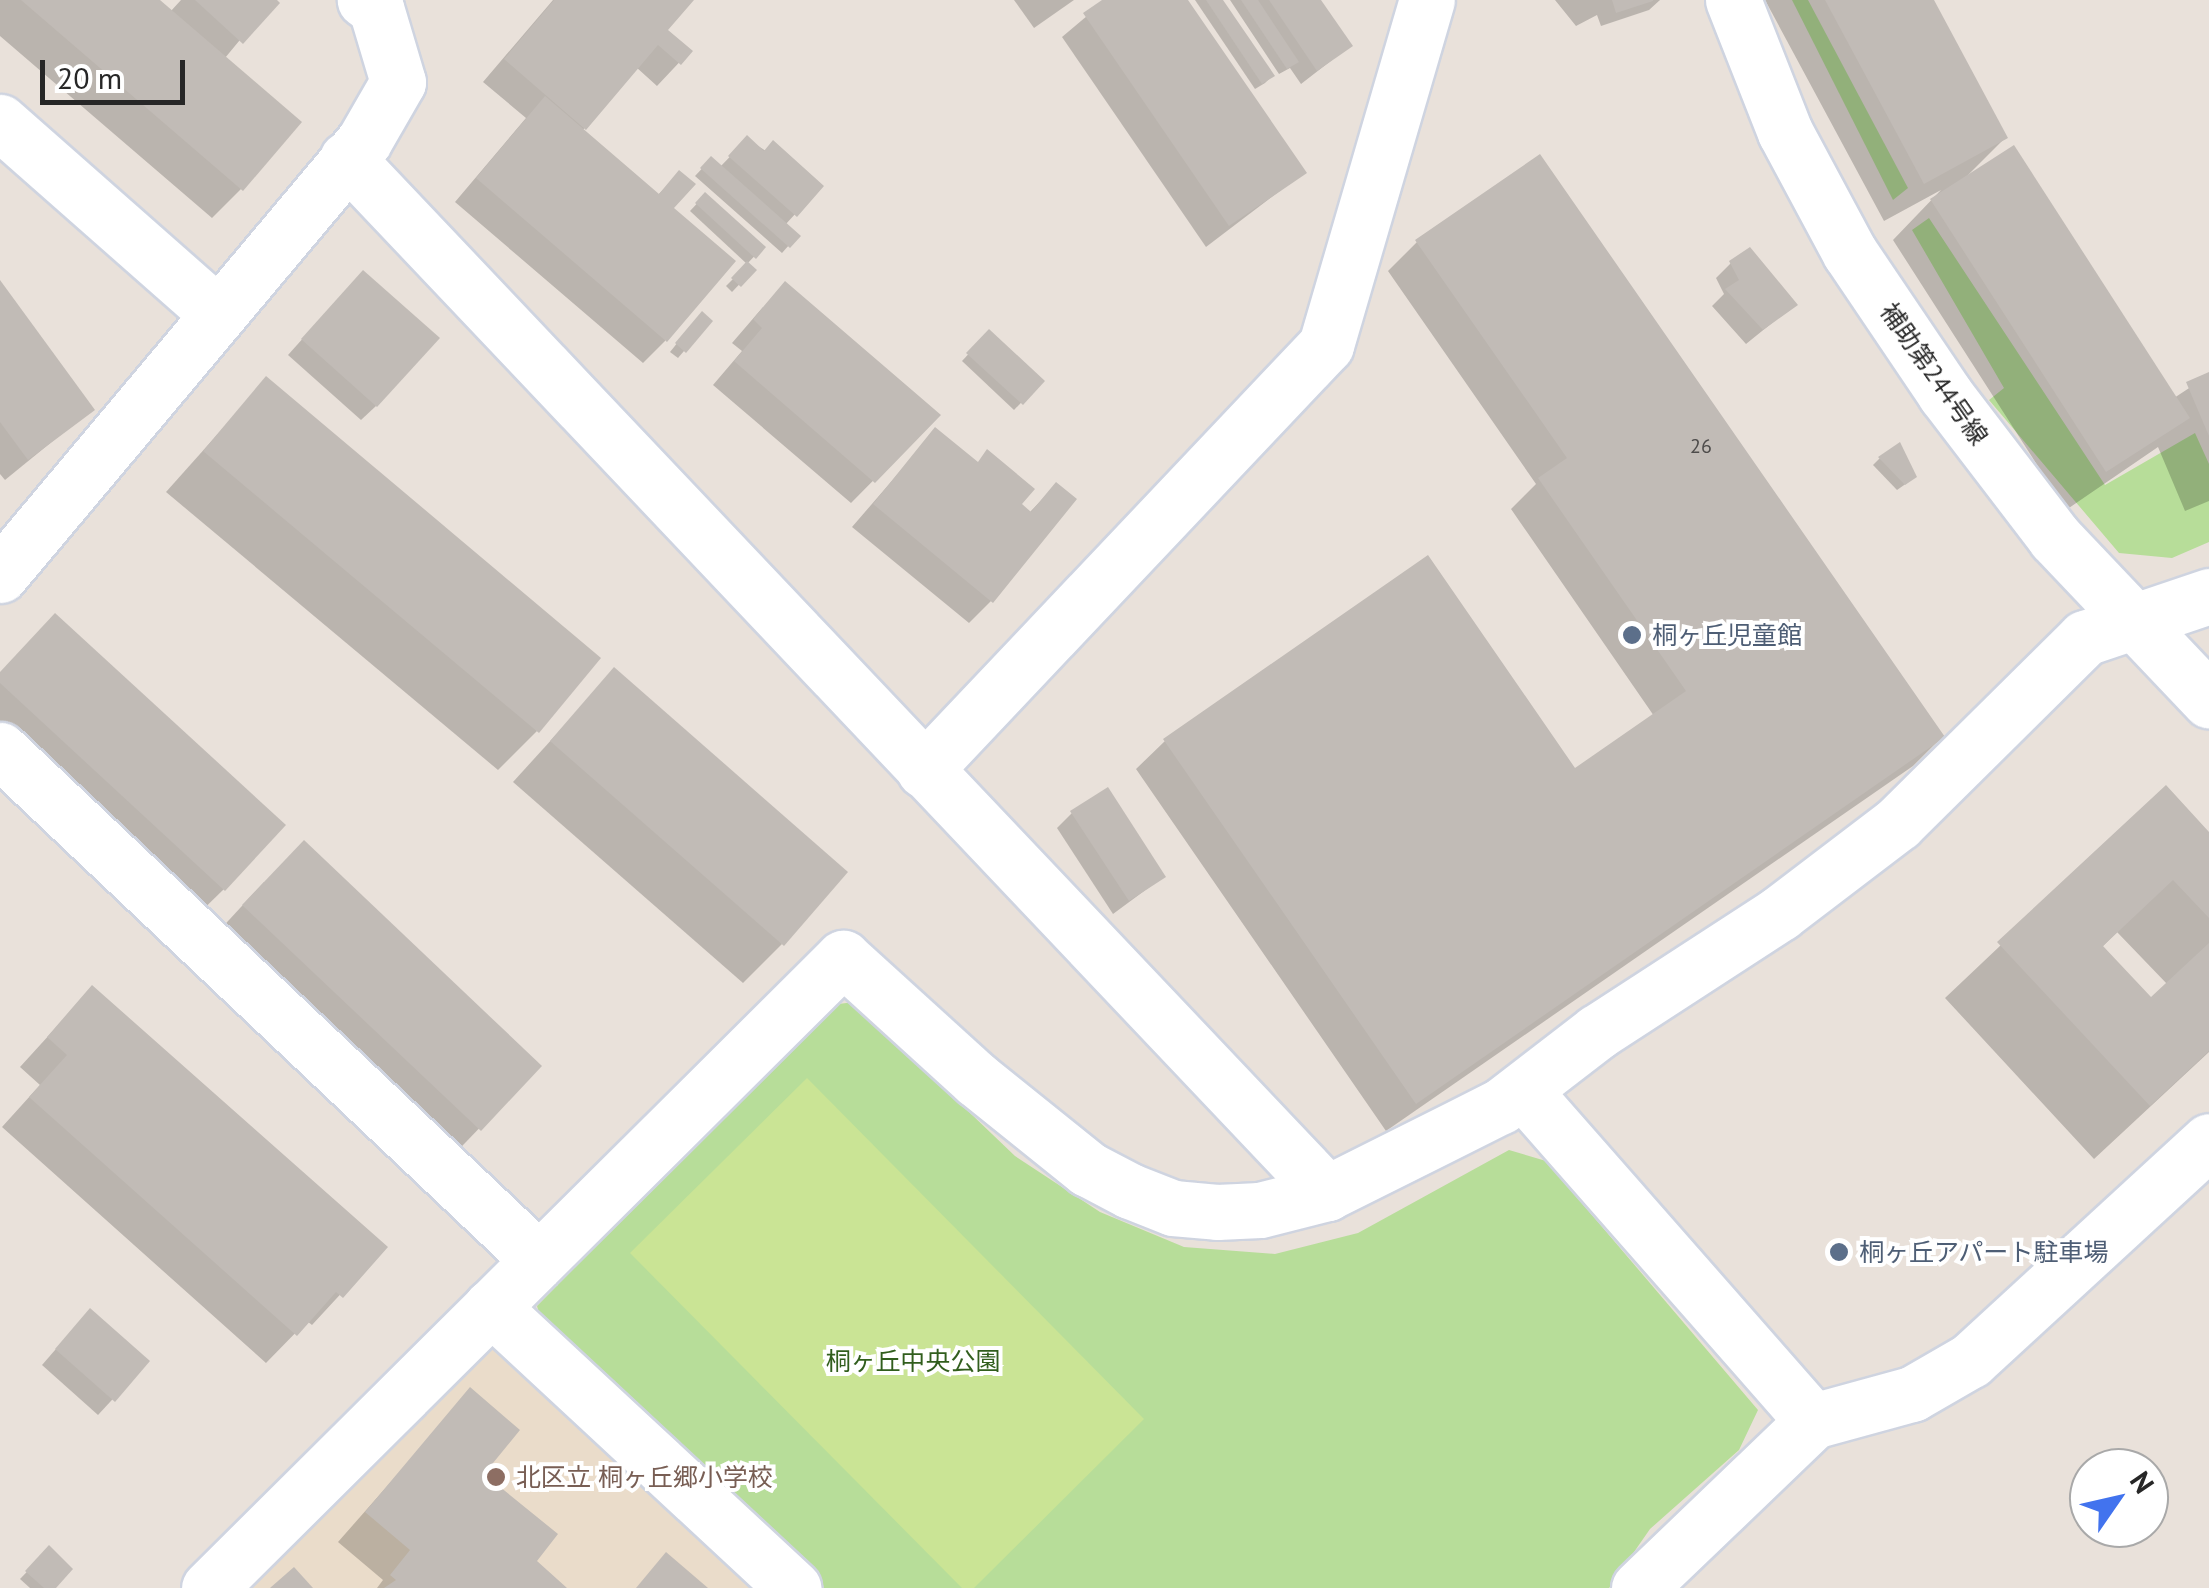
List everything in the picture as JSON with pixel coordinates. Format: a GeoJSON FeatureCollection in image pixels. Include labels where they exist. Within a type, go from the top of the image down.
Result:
{"type":"FeatureCollection","features":[{"type":"Feature","properties":{"kind":"street"},"geometry":{"type":"LineString","coordinates":[[3,566],[347,159],[398,82],[376,8],[365,0]]}},
{"type":"Feature","properties":{"kind":"street"},"geometry":{"type":"LineString","coordinates":[[924,770],[1326,345],[1427,0]]}},
{"type":"Feature","properties":{"kind":"street","name":"補助第244号線"},"geometry":{"type":"LineString","coordinates":[[1733,0],[1785,132],[1850,253],[2055,538],[2209,700]]}},
{"type":"Feature","properties":{"kind":"street"},"geometry":{"type":"LineString","coordinates":[[0,122],[217,312]]}},
{"type":"Feature","properties":{"kind":"street"},"geometry":{"type":"LineString","coordinates":[[347,159],[1327,1193]]}},
{"type":"Feature","properties":{"kind":"street"},"geometry":{"type":"LineString","coordinates":[[209,1588],[844,958],[976,1079],[1088,1170],[1130,1191],[1173,1208],[1217,1212],[1260,1210],[1327,1193],[1425,1149],[1524,1091],[1597,1032],[1780,913],[1898,823],[2086,638],[2139,624],[2209,596]]}},
{"type":"Feature","properties":{"kind":"street"},"geometry":{"type":"LineString","coordinates":[[0,750],[538,1260]]}},
{"type":"Feature","properties":{"kind":"street"},"geometry":{"type":"LineString","coordinates":[[1524,1091],[1813,1421]]}},
{"type":"Feature","properties":{"kind":"street"},"geometry":{"type":"LineString","coordinates":[[1639,1588],[1813,1421],[1912,1394],[1971,1360],[2209,1141]]}},
{"type":"Feature","properties":{"kind":"street"},"geometry":{"type":"LineString","coordinates":[[491,1306],[792,1588]]}},
{"type":"Feature","properties":{"kind":"shaded area","name":"北区立 桐ヶ丘郷小学校"},"geometry":{"type":"Polygon","coordinates":[[[491,1340],[759,1588],[238,1588],[491,1340]]]}},
{"type":"Feature","properties":{"kind":"green space"},"geometry":{"type":"Polygon","coordinates":[[[1792,0],[1808,0],[1908,188],[1893,200],[1792,0]]]}},
{"type":"Feature","properties":{"kind":"green space"},"geometry":{"type":"Polygon","coordinates":[[[1929,218],[2105,485],[2195,433],[2209,464],[2209,542],[2172,558],[2119,553],[1989,400],[2004,388],[1912,230],[1929,218]]]}},
{"type":"Feature","properties":{"kind":"green space","name":"桐ヶ丘中央公園"},"geometry":{"type":"Polygon","coordinates":[[[854,1002],[1015,1156],[1100,1212],[1184,1247],[1275,1254],[1358,1233],[1509,1150],[1546,1161],[1758,1410],[1739,1450],[1650,1529],[1609,1588],[824,1588],[544,1331],[537,1306],[831,1005],[854,1002]]]}},
{"type":"Feature","properties":{"kind":"green space"},"geometry":{"type":"Polygon","coordinates":[[[807,1078],[1144,1419],[974,1588],[962,1588],[630,1253],[807,1078]]]}},
{"type":"Feature","properties":{"kind":"building"},"geometry":{"type":"Polygon","coordinates":[[[21,0],[160,0],[302,122],[243,191],[21,0]]]}},
{"type":"Feature","properties":{"kind":"building"},"geometry":{"type":"Polygon","coordinates":[[[195,0],[277,0],[280,3],[243,44],[195,0]]]}},
{"type":"Feature","properties":{"kind":"building"},"geometry":{"type":"Polygon","coordinates":[[[554,0],[694,0],[668,30],[693,51],[681,65],[658,45],[586,130],[504,59],[554,0]]]}},
{"type":"Feature","properties":{"kind":"building"},"geometry":{"type":"Polygon","coordinates":[[[1102,0],[1188,0],[1307,173],[1229,226],[1083,13],[1102,0]]]}},
{"type":"Feature","properties":{"kind":"building"},"geometry":{"type":"Polygon","coordinates":[[[1206,0],[1223,0],[1275,76],[1262,84],[1206,0]]]}},
{"type":"Feature","properties":{"kind":"building"},"geometry":{"type":"Polygon","coordinates":[[[1241,0],[1258,0],[1299,62],[1287,69],[1241,0]]]}},
{"type":"Feature","properties":{"kind":"building"},"geometry":{"type":"Polygon","coordinates":[[[1269,0],[1321,0],[1353,46],[1317,71],[1269,0]]]}},
{"type":"Feature","properties":{"kind":"building"},"geometry":{"type":"Polygon","coordinates":[[[1612,0],[1653,0],[1653,1],[1616,13],[1612,0]]]}},
{"type":"Feature","properties":{"kind":"building"},"geometry":{"type":"Polygon","coordinates":[[[1825,0],[1934,0],[2008,138],[1924,184],[1825,0]]]}},
{"type":"Feature","properties":{"kind":"building"},"geometry":{"type":"Polygon","coordinates":[[[545,96],[659,194],[679,170],[696,184],[674,208],[736,261],[667,342],[476,178],[545,96]]]}},
{"type":"Feature","properties":{"kind":"building"},"geometry":{"type":"Polygon","coordinates":[[[747,135],[764,151],[773,140],[824,186],[797,217],[728,156],[747,135]]]}},
{"type":"Feature","properties":{"kind":"building"},"geometry":{"type":"Polygon","coordinates":[[[2014,145],[2190,418],[2106,472],[1930,199],[2014,145]]]}},
{"type":"Feature","properties":{"kind":"building"},"geometry":{"type":"Polygon","coordinates":[[[1540,154],[1945,737],[1416,1104],[1163,739],[1428,555],[1575,768],[1686,691],[1538,478],[1567,458],[1415,240],[1540,154]]]}},
{"type":"Feature","properties":{"kind":"building"},"geometry":{"type":"Polygon","coordinates":[[[711,156],[801,236],[790,248],[700,168],[711,156]]]}},
{"type":"Feature","properties":{"kind":"building"},"geometry":{"type":"Polygon","coordinates":[[[705,192],[766,247],[756,259],[695,203],[705,192]]]}},
{"type":"Feature","properties":{"kind":"building"},"geometry":{"type":"Polygon","coordinates":[[[1750,247],[1798,305],[1763,330],[1725,289],[1739,280],[1729,261],[1750,247]]]}},
{"type":"Feature","properties":{"kind":"building"},"geometry":{"type":"Polygon","coordinates":[[[747,261],[757,270],[741,287],[731,278],[747,261]]]}},
{"type":"Feature","properties":{"kind":"building"},"geometry":{"type":"Polygon","coordinates":[[[363,270],[440,338],[377,407],[301,339],[363,270]]]}},
{"type":"Feature","properties":{"kind":"building"},"geometry":{"type":"Polygon","coordinates":[[[0,280],[95,410],[28,460],[0,422],[0,280]]]}},
{"type":"Feature","properties":{"kind":"building"},"geometry":{"type":"Polygon","coordinates":[[[785,281],[941,415],[875,483],[734,361],[762,328],[753,319],[785,281]]]}},
{"type":"Feature","properties":{"kind":"building"},"geometry":{"type":"Polygon","coordinates":[[[702,311],[713,321],[686,353],[675,343],[702,311]]]}},
{"type":"Feature","properties":{"kind":"building"},"geometry":{"type":"Polygon","coordinates":[[[989,329],[1045,381],[1023,405],[966,353],[989,329]]]}},
{"type":"Feature","properties":{"kind":"building"},"geometry":{"type":"Polygon","coordinates":[[[2209,372],[2209,436],[2186,382],[2209,372]]]}},
{"type":"Feature","properties":{"kind":"building"},"geometry":{"type":"Polygon","coordinates":[[[266,376],[601,658],[539,733],[203,451],[266,376]]]}},
{"type":"Feature","properties":{"kind":"building"},"geometry":{"type":"Polygon","coordinates":[[[935,427],[978,462],[987,449],[1035,489],[1022,504],[1031,512],[1056,482],[1077,499],[993,603],[873,504],[935,427]]]}},
{"type":"Feature","properties":{"kind":"building"},"geometry":{"type":"Polygon","coordinates":[[[1900,442],[1917,477],[1905,485],[1878,457],[1900,442]]]}},
{"type":"Feature","properties":{"kind":"building"},"geometry":{"type":"Polygon","coordinates":[[[55,613],[286,825],[225,891],[0,683],[0,672],[55,613]]]}},
{"type":"Feature","properties":{"kind":"building"},"geometry":{"type":"Polygon","coordinates":[[[614,667],[848,872],[784,946],[550,741],[614,667]]]}},
{"type":"Feature","properties":{"kind":"building"},"geometry":{"type":"Polygon","coordinates":[[[2166,785],[2209,832],[2209,918],[2173,880],[2103,946],[2151,997],[2209,943],[2209,1051],[2150,1106],[1997,942],[2166,785]]]}},
{"type":"Feature","properties":{"kind":"building"},"geometry":{"type":"Polygon","coordinates":[[[1108,787],[1166,877],[1129,901],[1070,811],[1108,787]]]}},
{"type":"Feature","properties":{"kind":"building"},"geometry":{"type":"Polygon","coordinates":[[[304,840],[542,1066],[481,1131],[242,905],[304,840]]]}},
{"type":"Feature","properties":{"kind":"building"},"geometry":{"type":"Polygon","coordinates":[[[92,985],[388,1247],[343,1298],[336,1292],[297,1336],[29,1097],[67,1055],[47,1037],[92,985]]]}},
{"type":"Feature","properties":{"kind":"building"},"geometry":{"type":"Polygon","coordinates":[[[90,1308],[150,1361],[115,1402],[55,1349],[90,1308]]]}},
{"type":"Feature","properties":{"kind":"building"},"geometry":{"type":"Polygon","coordinates":[[[470,1387],[520,1430],[484,1474],[558,1534],[537,1561],[567,1588],[384,1588],[396,1580],[390,1575],[410,1550],[365,1512],[470,1387]]]}},
{"type":"Feature","properties":{"kind":"building"},"geometry":{"type":"Polygon","coordinates":[[[49,1545],[73,1569],[56,1588],[44,1588],[25,1571],[49,1545]]]}},
{"type":"Feature","properties":{"kind":"building"},"geometry":{"type":"Polygon","coordinates":[[[666,1552],[708,1588],[636,1588],[666,1552]]]}},
{"type":"Feature","properties":{"kind":"building"},"geometry":{"type":"Polygon","coordinates":[[[294,1567],[313,1588],[270,1588],[294,1567]]]}},
{"type":"Feature","properties":{"kind":"place","name":"桐ヶ丘児童館"},"geometry":{"type":"Point","coordinates":[1632,635]}},
{"type":"Feature","properties":{"kind":"place","name":"桐ヶ丘アパート駐車場"},"geometry":{"type":"Point","coordinates":[1839,1252]}},
{"type":"Feature","properties":{"kind":"place","name":"北区立 桐ヶ丘郷小学校"},"geometry":{"type":"Point","coordinates":[496,1477]}}]}
